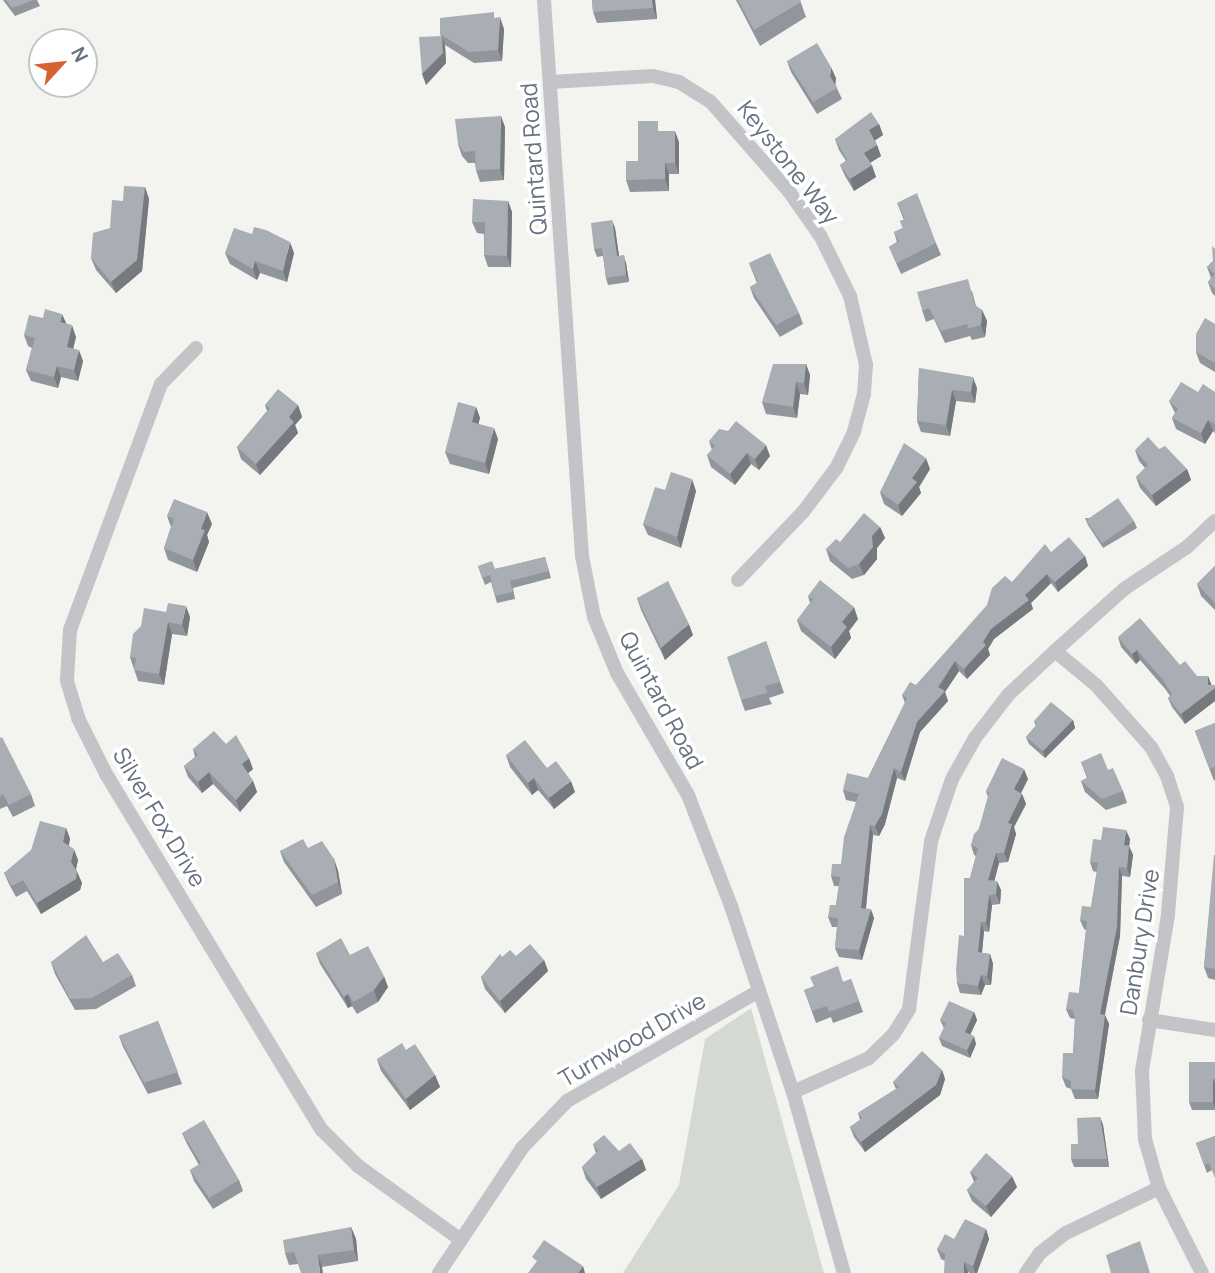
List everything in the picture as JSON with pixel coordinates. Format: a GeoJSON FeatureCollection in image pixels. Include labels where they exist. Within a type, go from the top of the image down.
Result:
{"type":"FeatureCollection","features":[{"type":"Feature","properties":{"kind":"street","name":"Quintard Road"},"geometry":{"type":"LineString","coordinates":[[544,0],[582,556],[593,617],[617,673],[688,795],[793,1092],[844,1273]]}},
{"type":"Feature","properties":{"kind":"street","name":"Keystone Way"},"geometry":{"type":"LineString","coordinates":[[550,82],[653,76],[679,82],[710,101],[788,190],[821,237],[850,296],[866,365],[864,394],[854,432],[837,467],[803,512],[738,580]]}},
{"type":"Feature","properties":{"kind":"street","name":"Silver Fox Drive"},"geometry":{"type":"LineString","coordinates":[[196,348],[161,384],[70,630],[67,681],[78,718],[106,774],[322,1130],[358,1166],[461,1240]]}},
{"type":"Feature","properties":{"kind":"street"},"geometry":{"type":"LineString","coordinates":[[793,1092],[869,1058],[893,1035],[909,1009],[931,841],[952,779],[975,738],[1008,695],[1055,651],[1124,589],[1187,547],[1215,521]]}},
{"type":"Feature","properties":{"kind":"street","name":"Danbury Drive"},"geometry":{"type":"LineString","coordinates":[[1055,651],[1096,685],[1151,747],[1167,776],[1177,807],[1168,915],[1142,1071],[1145,1139],[1159,1188],[1202,1273]]}},
{"type":"Feature","properties":{"kind":"street","name":"Turnwood Drive"},"geometry":{"type":"LineString","coordinates":[[439,1273],[522,1148],[567,1101],[759,991]]}},
{"type":"Feature","properties":{"kind":"street"},"geometry":{"type":"LineString","coordinates":[[1149,1020],[1215,1030]]}},
{"type":"Feature","properties":{"kind":"street"},"geometry":{"type":"LineString","coordinates":[[1026,1273],[1040,1253],[1066,1233],[1159,1188]]}},
{"type":"Feature","properties":{"kind":"shaded area"},"geometry":{"type":"Polygon","coordinates":[[[751,1008],[824,1273],[623,1273],[679,1185],[705,1039],[751,1008]]]}},
{"type":"Feature","properties":{"kind":"building"},"geometry":{"type":"Polygon","coordinates":[[[6,0],[33,0],[12,8],[6,0]]]}},
{"type":"Feature","properties":{"kind":"building"},"geometry":{"type":"Polygon","coordinates":[[[592,0],[652,0],[653,8],[593,12],[592,0]]]}},
{"type":"Feature","properties":{"kind":"building"},"geometry":{"type":"Polygon","coordinates":[[[738,0],[800,0],[801,2],[754,30],[738,0]]]}},
{"type":"Feature","properties":{"kind":"building"},"geometry":{"type":"Polygon","coordinates":[[[494,12],[494,18],[500,17],[498,50],[469,52],[440,34],[440,18],[494,12]]]}},
{"type":"Feature","properties":{"kind":"building"},"geometry":{"type":"Polygon","coordinates":[[[442,36],[443,53],[422,74],[419,37],[442,36]]]}},
{"type":"Feature","properties":{"kind":"building"},"geometry":{"type":"Polygon","coordinates":[[[817,43],[831,67],[830,76],[837,88],[813,102],[787,61],[817,43]]]}},
{"type":"Feature","properties":{"kind":"building"},"geometry":{"type":"Polygon","coordinates":[[[871,112],[879,124],[869,130],[877,145],[864,153],[872,165],[850,179],[840,165],[847,160],[835,139],[871,112]]]}},
{"type":"Feature","properties":{"kind":"building"},"geometry":{"type":"Polygon","coordinates":[[[501,116],[500,169],[476,170],[475,151],[464,152],[458,144],[455,119],[501,116]]]}},
{"type":"Feature","properties":{"kind":"building"},"geometry":{"type":"Polygon","coordinates":[[[638,121],[658,121],[658,131],[675,131],[675,163],[665,163],[665,179],[626,180],[626,161],[638,161],[638,121]]]}},
{"type":"Feature","properties":{"kind":"building"},"geometry":{"type":"Polygon","coordinates":[[[124,186],[145,187],[137,260],[111,282],[91,258],[93,233],[110,228],[112,200],[123,201],[124,186]]]}},
{"type":"Feature","properties":{"kind":"building"},"geometry":{"type":"Polygon","coordinates":[[[917,193],[936,243],[897,263],[889,247],[899,242],[894,232],[903,228],[900,221],[905,219],[897,203],[917,193]]]}},
{"type":"Feature","properties":{"kind":"building"},"geometry":{"type":"Polygon","coordinates":[[[473,199],[508,201],[507,256],[484,255],[485,222],[472,222],[473,199]]]}},
{"type":"Feature","properties":{"kind":"building"},"geometry":{"type":"Polygon","coordinates":[[[612,220],[617,256],[624,255],[626,275],[606,278],[602,248],[594,249],[591,223],[612,220]]]}},
{"type":"Feature","properties":{"kind":"building"},"geometry":{"type":"Polygon","coordinates":[[[254,227],[290,242],[283,271],[255,261],[253,269],[225,253],[234,228],[252,234],[254,227]]]}},
{"type":"Feature","properties":{"kind":"building"},"geometry":{"type":"Polygon","coordinates":[[[1212,246],[1215,249],[1215,274],[1207,267],[1213,261],[1212,246]]]}},
{"type":"Feature","properties":{"kind":"building"},"geometry":{"type":"Polygon","coordinates":[[[770,253],[799,313],[776,325],[750,287],[758,282],[749,263],[770,253]]]}},
{"type":"Feature","properties":{"kind":"building"},"geometry":{"type":"Polygon","coordinates":[[[1215,274],[1215,289],[1208,282],[1215,274]]]}},
{"type":"Feature","properties":{"kind":"building"},"geometry":{"type":"Polygon","coordinates":[[[968,279],[975,306],[982,310],[981,325],[967,329],[968,324],[941,331],[929,308],[922,310],[917,292],[968,279]]]}},
{"type":"Feature","properties":{"kind":"building"},"geometry":{"type":"Polygon","coordinates":[[[45,309],[62,314],[60,322],[72,325],[67,347],[79,350],[74,370],[57,366],[54,377],[26,370],[35,338],[24,335],[29,315],[43,318],[45,309]]]}},
{"type":"Feature","properties":{"kind":"building"},"geometry":{"type":"Polygon","coordinates":[[[1205,318],[1215,324],[1215,363],[1196,352],[1196,334],[1205,318]]]}},
{"type":"Feature","properties":{"kind":"building"},"geometry":{"type":"Polygon","coordinates":[[[773,364],[806,364],[804,383],[796,382],[793,407],[762,402],[773,364]]]}},
{"type":"Feature","properties":{"kind":"building"},"geometry":{"type":"Polygon","coordinates":[[[919,368],[973,377],[971,392],[952,390],[946,425],[917,421],[919,368]]]}},
{"type":"Feature","properties":{"kind":"building"},"geometry":{"type":"Polygon","coordinates":[[[1181,382],[1198,392],[1203,384],[1215,392],[1215,424],[1208,420],[1201,433],[1172,418],[1178,409],[1169,401],[1181,382]]]}},
{"type":"Feature","properties":{"kind":"building"},"geometry":{"type":"Polygon","coordinates":[[[278,389],[298,405],[289,417],[294,422],[256,464],[237,447],[270,408],[265,405],[278,389]]]}},
{"type":"Feature","properties":{"kind":"building"},"geometry":{"type":"Polygon","coordinates":[[[458,402],[476,407],[472,422],[494,428],[485,463],[445,452],[458,402]]]}},
{"type":"Feature","properties":{"kind":"building"},"geometry":{"type":"Polygon","coordinates":[[[736,421],[766,445],[755,459],[747,453],[730,474],[707,455],[715,446],[709,441],[719,429],[728,431],[736,421]]]}},
{"type":"Feature","properties":{"kind":"building"},"geometry":{"type":"Polygon","coordinates":[[[1148,437],[1159,449],[1165,446],[1187,469],[1152,495],[1136,477],[1148,465],[1135,450],[1148,437]]]}},
{"type":"Feature","properties":{"kind":"building"},"geometry":{"type":"Polygon","coordinates":[[[904,443],[926,458],[912,478],[917,482],[898,505],[880,492],[904,443]]]}},
{"type":"Feature","properties":{"kind":"building"},"geometry":{"type":"Polygon","coordinates":[[[671,472],[692,479],[677,537],[643,524],[655,487],[665,490],[671,472]]]}},
{"type":"Feature","properties":{"kind":"building"},"geometry":{"type":"Polygon","coordinates":[[[1118,498],[1134,521],[1102,543],[1086,520],[1118,498]]]}},
{"type":"Feature","properties":{"kind":"building"},"geometry":{"type":"Polygon","coordinates":[[[174,499],[207,512],[201,529],[205,530],[193,560],[164,548],[174,519],[167,516],[174,499]]]}},
{"type":"Feature","properties":{"kind":"building"},"geometry":{"type":"Polygon","coordinates":[[[864,513],[880,527],[872,536],[873,547],[859,564],[848,568],[826,549],[836,539],[840,542],[864,513]]]}},
{"type":"Feature","properties":{"kind":"building"},"geometry":{"type":"Polygon","coordinates":[[[1069,537],[1085,556],[1055,582],[1047,574],[1025,595],[1029,600],[991,629],[983,642],[986,645],[964,669],[955,661],[938,687],[945,691],[917,722],[901,772],[894,768],[882,814],[875,826],[870,825],[861,908],[871,909],[859,950],[835,948],[838,918],[828,917],[830,905],[836,905],[840,877],[831,876],[832,864],[841,864],[844,837],[859,794],[843,790],[847,773],[868,778],[907,698],[902,695],[910,682],[916,685],[987,605],[992,588],[1005,576],[1012,582],[1045,544],[1051,552],[1069,537]]]}},
{"type":"Feature","properties":{"kind":"building"},"geometry":{"type":"Polygon","coordinates":[[[545,557],[549,571],[510,581],[513,592],[495,596],[490,575],[482,578],[478,566],[492,561],[495,569],[545,557]]]}},
{"type":"Feature","properties":{"kind":"building"},"geometry":{"type":"Polygon","coordinates":[[[1215,566],[1215,603],[1197,584],[1215,566]]]}},
{"type":"Feature","properties":{"kind":"building"},"geometry":{"type":"Polygon","coordinates":[[[820,580],[854,607],[842,622],[847,627],[831,647],[797,620],[813,599],[808,596],[820,580]]]}},
{"type":"Feature","properties":{"kind":"building"},"geometry":{"type":"Polygon","coordinates":[[[668,581],[689,624],[661,648],[637,598],[668,581]]]}},
{"type":"Feature","properties":{"kind":"building"},"geometry":{"type":"Polygon","coordinates":[[[168,603],[186,606],[182,625],[168,622],[159,674],[134,670],[136,658],[130,657],[133,634],[141,626],[144,608],[166,612],[168,603]]]}},
{"type":"Feature","properties":{"kind":"building"},"geometry":{"type":"Polygon","coordinates":[[[1140,618],[1180,665],[1185,661],[1197,676],[1208,676],[1208,685],[1215,685],[1215,688],[1181,714],[1168,698],[1172,694],[1163,680],[1137,650],[1132,654],[1118,637],[1140,618]]]}},
{"type":"Feature","properties":{"kind":"building"},"geometry":{"type":"Polygon","coordinates":[[[766,641],[780,682],[765,686],[767,693],[741,700],[727,657],[766,641]]]}},
{"type":"Feature","properties":{"kind":"building"},"geometry":{"type":"Polygon","coordinates":[[[1051,702],[1073,720],[1043,751],[1026,737],[1037,724],[1034,721],[1051,702]]]}},
{"type":"Feature","properties":{"kind":"building"},"geometry":{"type":"Polygon","coordinates":[[[1215,723],[1215,767],[1210,769],[1195,731],[1215,723]]]}},
{"type":"Feature","properties":{"kind":"building"},"geometry":{"type":"Polygon","coordinates":[[[214,731],[226,744],[236,735],[249,758],[242,764],[253,781],[236,800],[209,772],[198,782],[184,766],[198,755],[193,749],[214,731]]]}},
{"type":"Feature","properties":{"kind":"building"},"geometry":{"type":"Polygon","coordinates":[[[2,737],[31,794],[9,805],[3,794],[0,796],[2,737]]]}},
{"type":"Feature","properties":{"kind":"building"},"geometry":{"type":"Polygon","coordinates":[[[525,740],[547,768],[556,761],[571,781],[549,798],[534,778],[528,783],[506,755],[525,740]]]}},
{"type":"Feature","properties":{"kind":"building"},"geometry":{"type":"Polygon","coordinates":[[[1101,753],[1108,770],[1113,768],[1123,791],[1102,799],[1081,781],[1088,778],[1081,762],[1101,753]]]}},
{"type":"Feature","properties":{"kind":"building"},"geometry":{"type":"Polygon","coordinates":[[[1002,758],[1024,769],[1014,789],[1022,794],[1008,823],[1012,824],[1004,853],[996,853],[988,880],[997,881],[996,894],[989,895],[986,922],[981,922],[978,952],[990,954],[987,976],[981,975],[978,986],[957,983],[959,935],[964,936],[964,878],[970,878],[978,848],[971,845],[974,834],[979,829],[989,793],[986,791],[1002,758]]]}},
{"type":"Feature","properties":{"kind":"building"},"geometry":{"type":"Polygon","coordinates":[[[40,821],[66,828],[63,842],[74,849],[71,862],[77,872],[76,879],[37,903],[23,880],[12,886],[4,873],[31,850],[40,821]]]}},
{"type":"Feature","properties":{"kind":"building"},"geometry":{"type":"Polygon","coordinates":[[[1103,827],[1126,830],[1124,845],[1129,846],[1127,868],[1119,867],[1117,927],[1100,1014],[1105,1015],[1095,1090],[1071,1089],[1071,1081],[1062,1077],[1063,1053],[1073,1053],[1075,1020],[1073,1010],[1066,1009],[1069,992],[1079,993],[1087,921],[1080,920],[1082,906],[1091,907],[1098,863],[1090,862],[1093,839],[1101,840],[1103,827]]]}},
{"type":"Feature","properties":{"kind":"building"},"geometry":{"type":"Polygon","coordinates":[[[303,839],[308,848],[322,841],[334,859],[338,882],[312,895],[280,851],[303,839]]]}},
{"type":"Feature","properties":{"kind":"building"},"geometry":{"type":"Polygon","coordinates":[[[1215,855],[1215,969],[1204,967],[1215,855]]]}},
{"type":"Feature","properties":{"kind":"building"},"geometry":{"type":"Polygon","coordinates":[[[86,935],[103,962],[118,953],[132,975],[92,998],[70,999],[51,962],[86,935]]]}},
{"type":"Feature","properties":{"kind":"building"},"geometry":{"type":"Polygon","coordinates":[[[341,938],[350,955],[368,946],[384,976],[374,990],[353,1002],[348,994],[344,997],[316,953],[341,938]]]}},
{"type":"Feature","properties":{"kind":"building"},"geometry":{"type":"Polygon","coordinates":[[[530,944],[544,960],[500,1001],[481,977],[500,954],[502,957],[510,950],[516,956],[530,944]]]}},
{"type":"Feature","properties":{"kind":"building"},"geometry":{"type":"Polygon","coordinates":[[[838,966],[843,982],[851,979],[859,1001],[829,1012],[827,1006],[812,1011],[804,990],[814,986],[810,977],[838,966]]]}},
{"type":"Feature","properties":{"kind":"building"},"geometry":{"type":"Polygon","coordinates":[[[949,1001],[974,1012],[965,1032],[974,1036],[967,1050],[939,1038],[946,1023],[940,1020],[949,1001]]]}},
{"type":"Feature","properties":{"kind":"building"},"geometry":{"type":"Polygon","coordinates":[[[158,1021],[178,1072],[144,1083],[119,1036],[158,1021]]]}},
{"type":"Feature","properties":{"kind":"building"},"geometry":{"type":"Polygon","coordinates":[[[402,1043],[406,1050],[415,1044],[435,1075],[406,1099],[377,1059],[402,1043]]]}},
{"type":"Feature","properties":{"kind":"building"},"geometry":{"type":"Polygon","coordinates":[[[922,1051],[942,1070],[936,1085],[861,1142],[850,1127],[862,1118],[858,1113],[899,1087],[893,1082],[922,1051]]]}},
{"type":"Feature","properties":{"kind":"building"},"geometry":{"type":"Polygon","coordinates":[[[1189,1062],[1215,1062],[1213,1102],[1189,1102],[1189,1062]]]}},
{"type":"Feature","properties":{"kind":"building"},"geometry":{"type":"Polygon","coordinates":[[[1100,1117],[1107,1159],[1071,1159],[1071,1144],[1078,1144],[1077,1118],[1100,1117]]]}},
{"type":"Feature","properties":{"kind":"building"},"geometry":{"type":"Polygon","coordinates":[[[204,1120],[239,1180],[209,1198],[190,1170],[201,1163],[182,1133],[204,1120]]]}},
{"type":"Feature","properties":{"kind":"building"},"geometry":{"type":"Polygon","coordinates":[[[604,1135],[619,1151],[630,1143],[642,1159],[597,1187],[582,1167],[598,1151],[593,1144],[604,1135]]]}},
{"type":"Feature","properties":{"kind":"building"},"geometry":{"type":"Polygon","coordinates":[[[1215,1136],[1215,1177],[1209,1163],[1204,1165],[1196,1143],[1215,1136]]]}},
{"type":"Feature","properties":{"kind":"building"},"geometry":{"type":"Polygon","coordinates":[[[986,1153],[1012,1176],[986,1206],[967,1190],[978,1178],[970,1172],[986,1153]]]}},
{"type":"Feature","properties":{"kind":"building"},"geometry":{"type":"Polygon","coordinates":[[[965,1219],[986,1229],[973,1266],[964,1262],[964,1273],[944,1273],[945,1254],[937,1249],[945,1234],[954,1239],[965,1219]]]}},
{"type":"Feature","properties":{"kind":"building"},"geometry":{"type":"Polygon","coordinates":[[[351,1227],[354,1250],[318,1255],[320,1273],[301,1273],[294,1252],[285,1253],[283,1240],[351,1227]]]}},
{"type":"Feature","properties":{"kind":"building"},"geometry":{"type":"Polygon","coordinates":[[[544,1240],[583,1266],[578,1273],[528,1273],[537,1261],[532,1257],[544,1240]]]}},
{"type":"Feature","properties":{"kind":"building"},"geometry":{"type":"Polygon","coordinates":[[[1140,1241],[1150,1273],[1111,1273],[1106,1255],[1140,1241]]]}}]}
